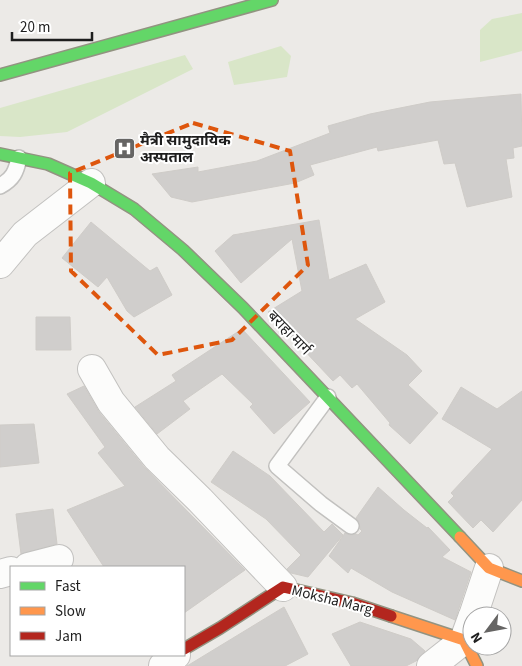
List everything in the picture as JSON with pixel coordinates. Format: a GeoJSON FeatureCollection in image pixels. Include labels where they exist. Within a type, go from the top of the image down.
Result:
{"type":"FeatureCollection","features":[{"type":"Feature","properties":{"kind":"main road"},"geometry":{"type":"LineString","coordinates":[[0,75],[272,0]]}},
{"type":"Feature","properties":{"kind":"main road","name":"बराहा मार्ग"},"geometry":{"type":"LineString","coordinates":[[0,154],[48,164],[91,183],[134,209],[182,250],[243,308],[489,568],[522,581]]}},
{"type":"Feature","properties":{"kind":"main road","name":"Moksha Marg"},"geometry":{"type":"LineString","coordinates":[[185,648],[283,588],[462,624]]}},
{"type":"Feature","properties":{"kind":"street"},"geometry":{"type":"LineString","coordinates":[[0,264],[25,234],[91,183]]}},
{"type":"Feature","properties":{"kind":"street"},"geometry":{"type":"LineString","coordinates":[[92,369],[111,402],[157,458],[200,500],[283,588]]}},
{"type":"Feature","properties":{"kind":"street"},"geometry":{"type":"LineString","coordinates":[[32,566],[60,559]]}},
{"type":"Feature","properties":{"kind":"street"},"geometry":{"type":"LineString","coordinates":[[476,606],[489,568]]}},
{"type":"Feature","properties":{"kind":"street"},"geometry":{"type":"LineString","coordinates":[[431,666],[462,633]]}},
{"type":"Feature","properties":{"kind":"street"},"geometry":{"type":"LineString","coordinates":[[163,666],[175,656]]}},
{"type":"Feature","properties":{"kind":"lane"},"geometry":{"type":"LineString","coordinates":[[0,186],[6,183],[16,172],[19,158]]}},
{"type":"Feature","properties":{"kind":"lane"},"geometry":{"type":"LineString","coordinates":[[328,396],[277,466],[321,504],[351,526]]}},
{"type":"Feature","properties":{"kind":"highlighted area"},"geometry":{"type":"Polygon","coordinates":[[[193,123],[290,151],[308,265],[232,340],[158,355],[71,271],[70,173],[193,123]]]}},
{"type":"Feature","properties":{"kind":"green space"},"geometry":{"type":"Polygon","coordinates":[[[522,13],[522,51],[480,62],[480,30],[492,19],[522,13]]]}},
{"type":"Feature","properties":{"kind":"green space"},"geometry":{"type":"Polygon","coordinates":[[[281,46],[291,56],[287,77],[234,85],[228,62],[281,46]]]}},
{"type":"Feature","properties":{"kind":"green space"},"geometry":{"type":"Polygon","coordinates":[[[185,55],[193,69],[67,132],[20,137],[0,136],[0,108],[185,55]]]}},
{"type":"Feature","properties":{"kind":"building"},"geometry":{"type":"Polygon","coordinates":[[[521,94],[522,146],[513,148],[514,158],[506,159],[512,197],[467,207],[455,163],[444,164],[438,140],[378,151],[377,147],[310,165],[314,175],[295,183],[192,202],[171,197],[152,174],[198,167],[198,172],[257,161],[330,133],[328,126],[370,114],[430,102],[521,94]]]}},
{"type":"Feature","properties":{"kind":"building"},"geometry":{"type":"Polygon","coordinates":[[[319,220],[329,280],[366,264],[385,302],[355,319],[407,355],[422,371],[408,385],[438,413],[410,444],[389,425],[390,423],[357,384],[352,388],[340,375],[333,381],[268,312],[302,291],[292,239],[241,283],[215,251],[233,235],[319,220]]]}},
{"type":"Feature","properties":{"kind":"building"},"geometry":{"type":"Polygon","coordinates":[[[91,222],[150,271],[157,267],[172,295],[134,317],[127,311],[107,277],[98,287],[62,258],[91,222]]]}},
{"type":"Feature","properties":{"kind":"building"},"geometry":{"type":"Polygon","coordinates":[[[36,317],[70,317],[71,350],[36,350],[36,317]]]}},
{"type":"Feature","properties":{"kind":"building"},"geometry":{"type":"Polygon","coordinates":[[[242,329],[310,402],[274,434],[250,407],[253,404],[222,374],[183,401],[190,409],[157,434],[135,407],[176,381],[172,375],[242,329]]]}},
{"type":"Feature","properties":{"kind":"building"},"geometry":{"type":"Polygon","coordinates":[[[84,386],[99,412],[145,468],[245,570],[185,612],[185,566],[103,566],[67,510],[125,486],[98,453],[105,447],[67,394],[84,386]]]}},
{"type":"Feature","properties":{"kind":"building"},"geometry":{"type":"Polygon","coordinates":[[[461,387],[497,409],[522,391],[522,500],[493,532],[481,520],[473,528],[448,502],[454,496],[451,493],[492,449],[442,419],[461,387]]]}},
{"type":"Feature","properties":{"kind":"building"},"geometry":{"type":"Polygon","coordinates":[[[34,424],[39,463],[0,467],[0,425],[34,424]]]}},
{"type":"Feature","properties":{"kind":"building"},"geometry":{"type":"Polygon","coordinates":[[[233,451],[270,476],[324,532],[332,524],[343,535],[308,577],[291,573],[287,569],[301,555],[266,519],[211,482],[233,451]]]}},
{"type":"Feature","properties":{"kind":"building"},"geometry":{"type":"Polygon","coordinates":[[[378,487],[404,510],[428,527],[450,550],[442,557],[471,572],[455,620],[392,592],[351,568],[348,573],[329,556],[345,533],[358,535],[362,531],[356,518],[378,487]]]}},
{"type":"Feature","properties":{"kind":"building"},"geometry":{"type":"Polygon","coordinates":[[[53,509],[57,544],[21,554],[16,514],[53,509]]]}},
{"type":"Feature","properties":{"kind":"building"},"geometry":{"type":"Polygon","coordinates":[[[284,607],[308,654],[285,666],[187,666],[284,607]]]}},
{"type":"Feature","properties":{"kind":"building"},"geometry":{"type":"Polygon","coordinates":[[[360,622],[411,639],[425,651],[416,661],[406,666],[351,666],[332,634],[360,622]]]}},
{"type":"Feature","properties":{"kind":"traffic: fast"},"geometry":{"type":"LineString","coordinates":[[0,75],[272,0]]}},
{"type":"Feature","properties":{"kind":"traffic: fast"},"geometry":{"type":"LineString","coordinates":[[0,154],[48,164],[91,183],[134,209],[183,250],[243,308],[460,537]]}},
{"type":"Feature","properties":{"kind":"traffic: slow"},"geometry":{"type":"LineString","coordinates":[[460,537],[489,568],[522,581]]}},
{"type":"Feature","properties":{"kind":"traffic: slow"},"geometry":{"type":"LineString","coordinates":[[391,616],[464,640],[477,666]]}},
{"type":"Feature","properties":{"kind":"traffic: jam"},"geometry":{"type":"LineString","coordinates":[[185,648],[283,587],[352,603],[391,616]]}},
{"type":"Feature","properties":{"kind":"place","name":"मैत्री सामुदायिक अस्पताल"},"geometry":{"type":"Point","coordinates":[124,149]}}]}
